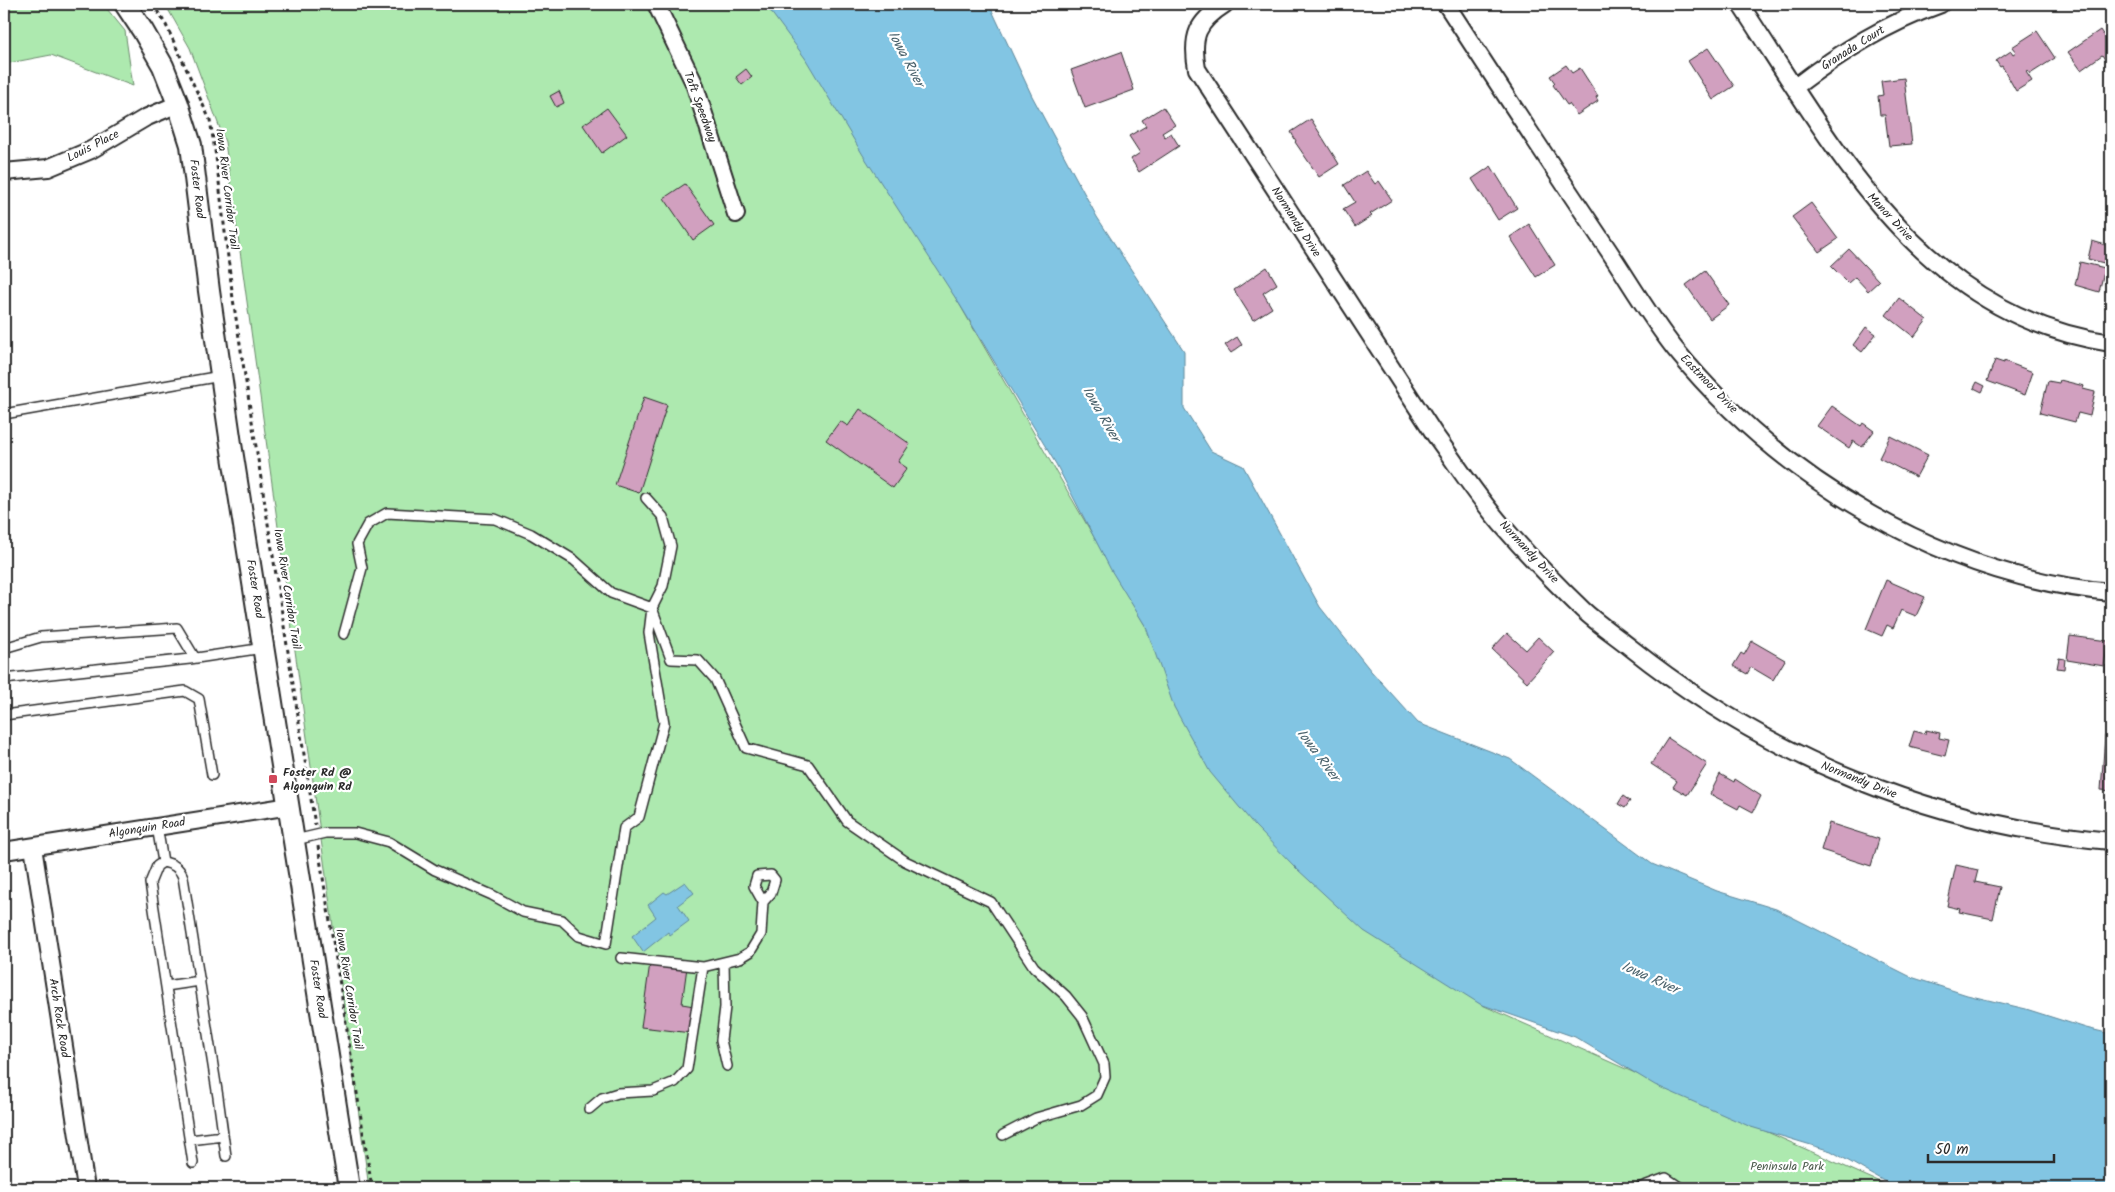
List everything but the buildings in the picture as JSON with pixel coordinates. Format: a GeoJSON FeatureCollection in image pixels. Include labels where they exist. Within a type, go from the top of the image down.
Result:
{"type":"FeatureCollection","features":[{"type":"Feature","properties":{"kind":"street","name":"Foster Road"},"geometry":{"type":"LineString","coordinates":[[124,4],[143,31],[163,66],[191,145],[221,376],[349,1188]]}},
{"type":"Feature","properties":{"kind":"street","name":"Taft Speedway"},"geometry":{"type":"LineString","coordinates":[[656,4],[694,83],[736,214]]}},
{"type":"Feature","properties":{"kind":"street","name":"Normandy Drive"},"geometry":{"type":"LineString","coordinates":[[1225,4],[1210,13],[1195,37],[1194,50],[1197,69],[1435,435],[1501,524],[1584,611],[1654,666],[1704,702],[1825,767],[1879,790],[1993,824],[2051,834],[2111,841]]}},
{"type":"Feature","properties":{"kind":"street","name":"Eastmoor Drive"},"geometry":{"type":"LineString","coordinates":[[1446,4],[1568,191],[1675,348],[1748,424],[1781,453],[1817,480],[1878,517],[1934,545],[2018,574],[2062,585],[2111,592]]}},
{"type":"Feature","properties":{"kind":"street","name":"Manor Drive"},"geometry":{"type":"LineString","coordinates":[[1740,4],[1852,174],[1908,238],[1948,274],[1978,294],[2029,321],[2058,332],[2111,343]]}},
{"type":"Feature","properties":{"kind":"street","name":"Granada Court"},"geometry":{"type":"LineString","coordinates":[[1795,87],[1833,58],[1874,33],[1918,12],[1941,4]]}},
{"type":"Feature","properties":{"kind":"street","name":"Louis Place"},"geometry":{"type":"LineString","coordinates":[[4,172],[48,168],[91,150],[145,118],[178,104]]}},
{"type":"Feature","properties":{"kind":"street","name":"Algonquin Road"},"geometry":{"type":"LineString","coordinates":[[4,851],[290,806]]}},
{"type":"Feature","properties":{"kind":"street","name":"Arch Rock Road"},"geometry":{"type":"LineString","coordinates":[[33,847],[86,1188]]}},
{"type":"Feature","properties":{"kind":"lane"},"geometry":{"type":"LineString","coordinates":[[4,414],[221,376]]}},
{"type":"Feature","properties":{"kind":"lane"},"geometry":{"type":"LineString","coordinates":[[295,840],[325,833],[355,833],[389,842],[435,870],[492,895],[523,912],[562,920],[580,936],[606,944],[624,828],[639,817],[664,723],[649,633],[652,608],[664,586],[671,546],[663,517],[646,498]]}},
{"type":"Feature","properties":{"kind":"lane"},"geometry":{"type":"LineString","coordinates":[[344,634],[362,568],[357,544],[368,524],[387,513],[495,519],[531,534],[574,560],[611,593],[652,608],[671,659],[698,660],[715,679],[746,748],[808,765],[846,821],[905,861],[990,902],[1034,967],[1066,996],[1082,1016],[1104,1064],[1105,1077],[1097,1095],[1081,1105],[1036,1118],[1003,1135]]}},
{"type":"Feature","properties":{"kind":"lane"},"geometry":{"type":"LineString","coordinates":[[4,648],[40,637],[177,628],[195,658]]}},
{"type":"Feature","properties":{"kind":"lane"},"geometry":{"type":"LineString","coordinates":[[4,679],[195,658],[264,648]]}},
{"type":"Feature","properties":{"kind":"lane"},"geometry":{"type":"LineString","coordinates":[[4,715],[185,691],[199,699],[212,775]]}},
{"type":"Feature","properties":{"kind":"lane"},"geometry":{"type":"LineString","coordinates":[[158,826],[163,862]]}},
{"type":"Feature","properties":{"kind":"lane"},"geometry":{"type":"LineString","coordinates":[[163,862],[180,869],[183,877],[226,1156]]}},
{"type":"Feature","properties":{"kind":"lane"},"geometry":{"type":"LineString","coordinates":[[163,862],[158,866],[150,883],[193,1163]]}},
{"type":"Feature","properties":{"kind":"lane"},"geometry":{"type":"LineString","coordinates":[[621,958],[703,967],[740,958],[750,952],[761,934],[764,902]]}},
{"type":"Feature","properties":{"kind":"lane"},"geometry":{"type":"LineString","coordinates":[[724,962],[725,1007],[720,1040],[727,1066]]}},
{"type":"Feature","properties":{"kind":"lane"},"geometry":{"type":"LineString","coordinates":[[589,1109],[602,1098],[618,1093],[653,1091],[675,1082],[687,1069],[703,967]]}},
{"type":"Feature","properties":{"kind":"lane"},"geometry":{"type":"LineString","coordinates":[[166,986],[200,981]]}},
{"type":"Feature","properties":{"kind":"lane"},"geometry":{"type":"LineString","coordinates":[[190,1140],[223,1136]]}},
{"type":"Feature","properties":{"kind":"lane"},"geometry":{"type":"LineString","coordinates":[[1639,1188],[1666,1178],[1681,1188]]}},
{"type":"Feature","properties":{"kind":"path","name":"Iowa River Corridor Trail"},"geometry":{"type":"LineString","coordinates":[[153,4],[166,25],[210,120],[233,299],[372,1188]]}},
{"type":"Feature","properties":{"kind":"green space"},"geometry":{"type":"Polygon","coordinates":[[[4,4],[103,4],[125,31],[133,86],[51,55],[4,64],[4,4]]]}},
{"type":"Feature","properties":{"kind":"green space","name":"Peninsula Park"},"geometry":{"type":"Polygon","coordinates":[[[165,4],[786,4],[1146,627],[1480,1004],[1893,1188],[369,1188],[225,142],[190,48],[165,4]]]}},
{"type":"Feature","properties":{"kind":"water","name":"Iowa River"},"geometry":{"type":"Polygon","coordinates":[[[765,4],[989,4],[1032,96],[1097,217],[1184,351],[1184,408],[1211,451],[1243,466],[1320,607],[1371,671],[1418,723],[1510,759],[1652,864],[1717,891],[1776,909],[1911,977],[1967,995],[2026,1009],[2111,1034],[2111,1188],[1896,1188],[1831,1151],[1751,1127],[1655,1085],[1575,1037],[1480,1004],[1364,931],[1297,869],[1255,826],[1210,772],[1174,707],[1146,627],[1111,570],[1056,464],[960,305],[863,155],[805,58],[765,4]]]}},
{"type":"Feature","properties":{"kind":"water"},"geometry":{"type":"Polygon","coordinates":[[[685,882],[694,893],[678,905],[689,921],[670,935],[668,932],[643,952],[632,936],[656,917],[648,905],[664,892],[667,894],[685,882]]]}},
{"type":"Feature","properties":{"kind":"place","name":"Foster Rd @ Algonquin Rd"},"geometry":{"type":"Point","coordinates":[273,779]}}]}
